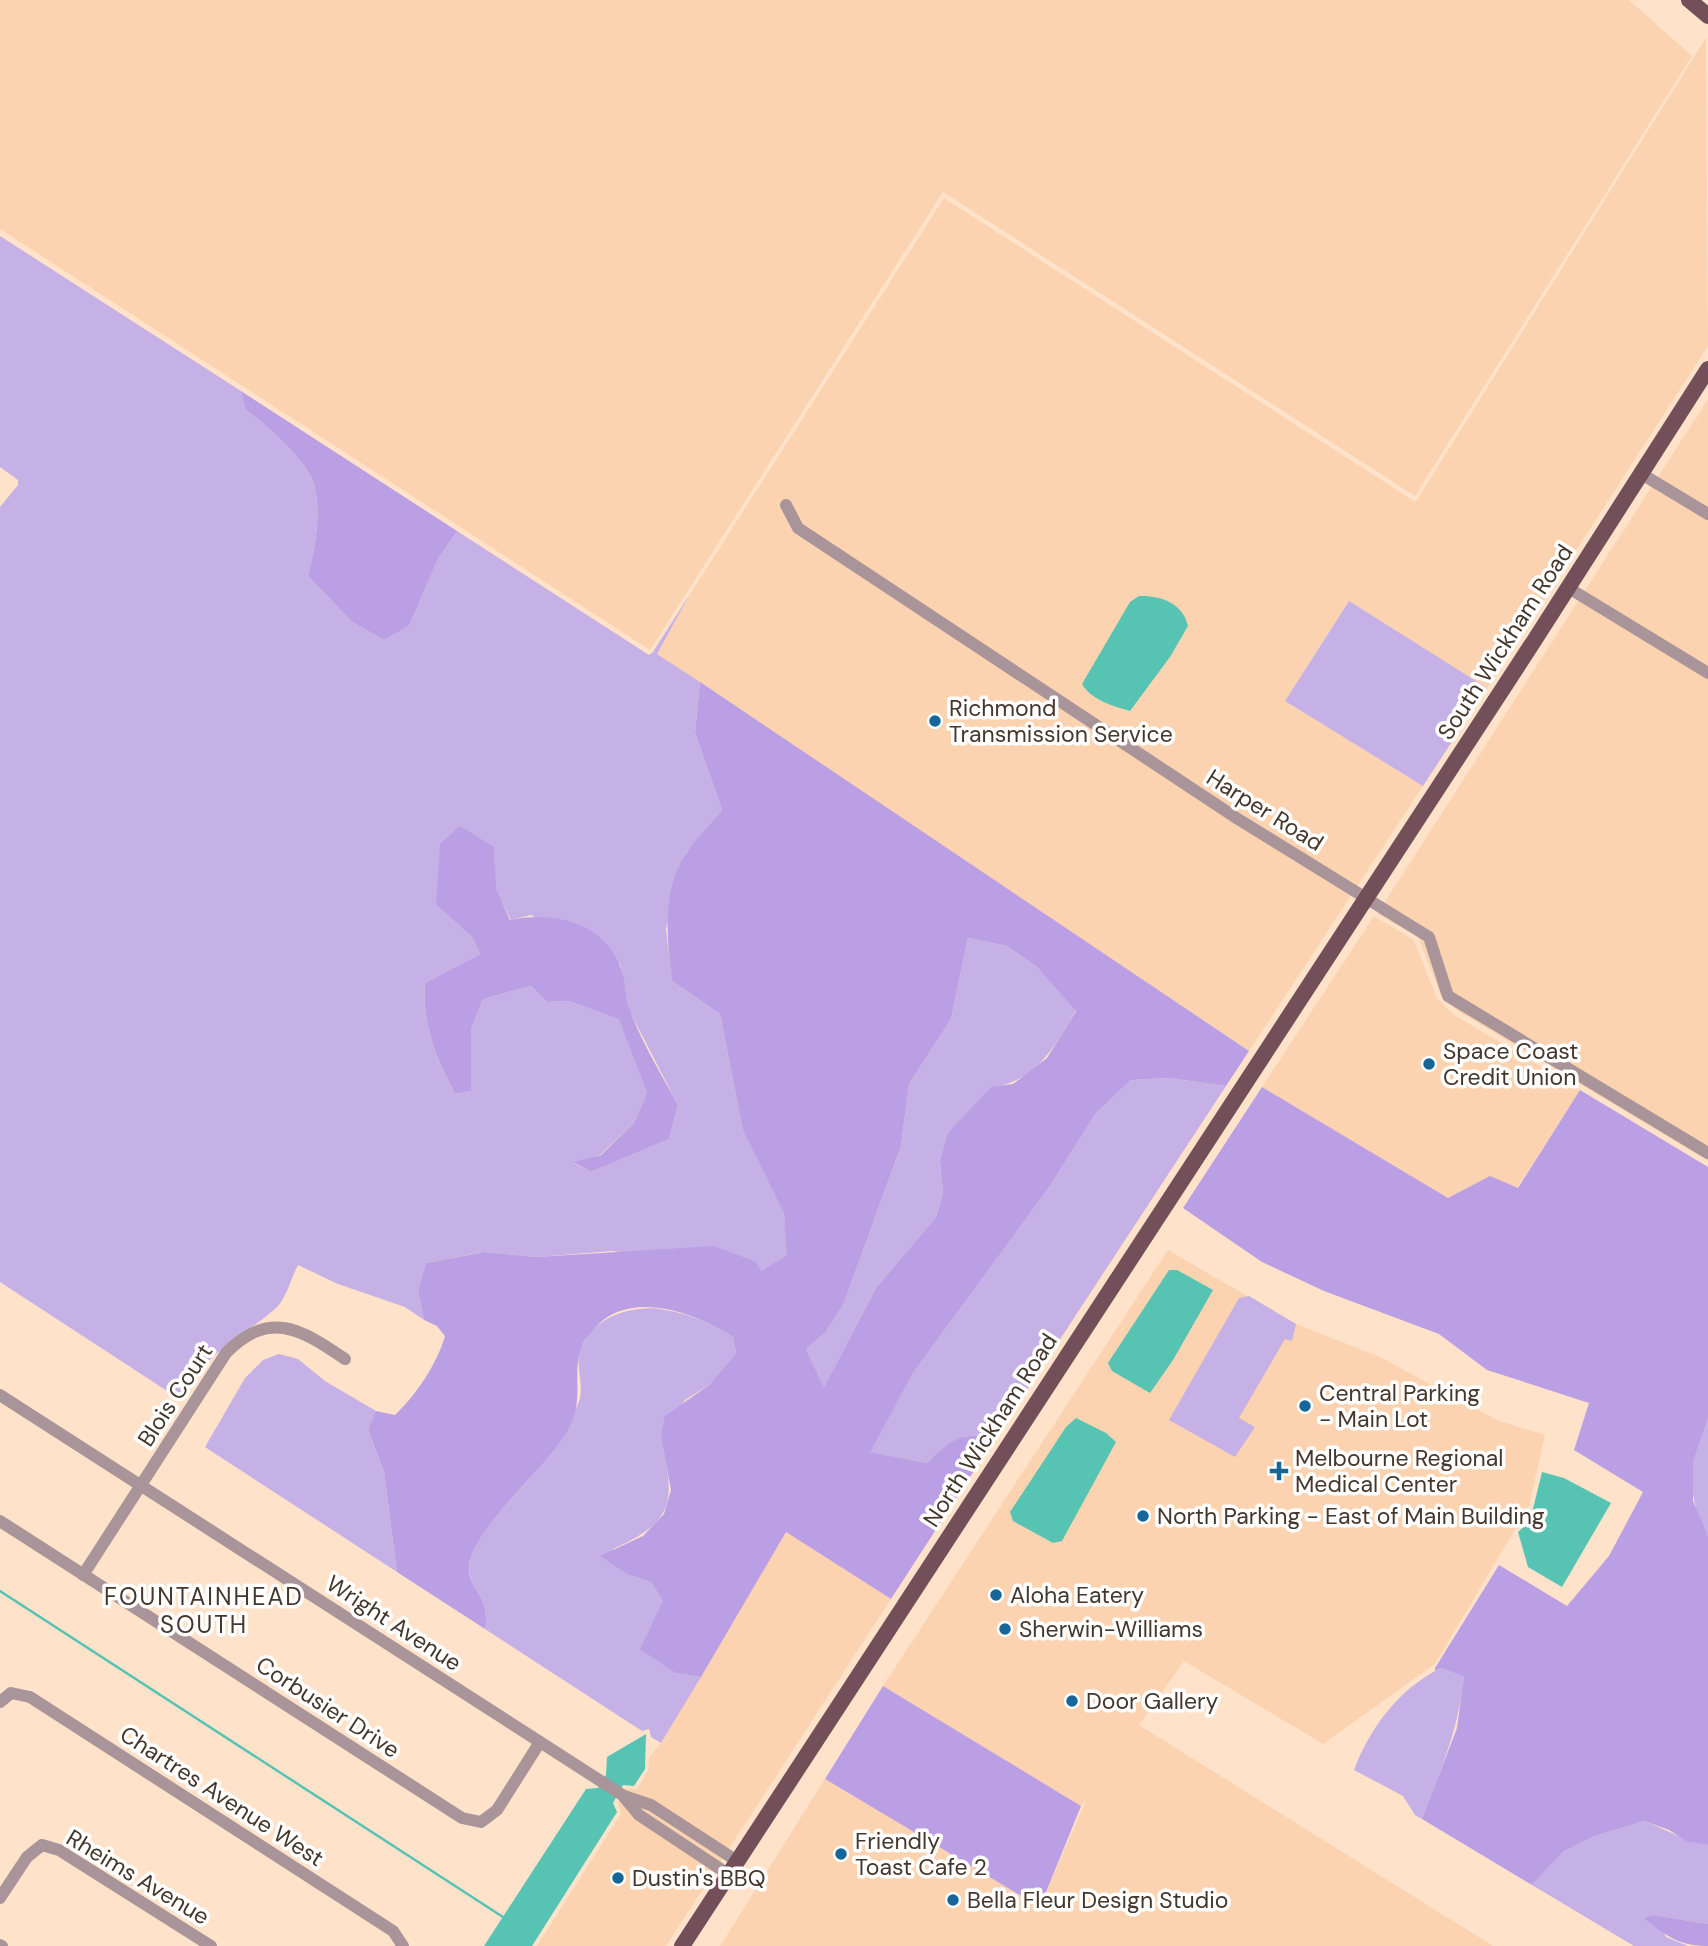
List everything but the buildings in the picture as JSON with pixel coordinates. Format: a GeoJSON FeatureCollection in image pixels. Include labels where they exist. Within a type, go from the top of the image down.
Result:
{"type":"FeatureCollection","features":[{"type":"Feature","properties":{"kind":"main road"},"geometry":{"type":"LineString","coordinates":[[1689,0],[1708,16]]}},
{"type":"Feature","properties":{"kind":"main road","name":"South Wickham Road"},"geometry":{"type":"LineString","coordinates":[[1338,939],[1708,369]]}},
{"type":"Feature","properties":{"kind":"main road","name":"North Wickham Road"},"geometry":{"type":"LineString","coordinates":[[682,1946],[1338,939]]}},
{"type":"Feature","properties":{"kind":"street"},"geometry":{"type":"LineString","coordinates":[[1640,473],[1708,514]]}},
{"type":"Feature","properties":{"kind":"street","name":"Harper Road"},"geometry":{"type":"LineString","coordinates":[[786,505],[798,528],[1238,819],[1429,937],[1448,996],[1708,1153]]}},
{"type":"Feature","properties":{"kind":"street"},"geometry":{"type":"LineString","coordinates":[[1567,587],[1708,673]]}},
{"type":"Feature","properties":{"kind":"street","name":"Blois Court"},"geometry":{"type":"LineString","coordinates":[[83,1575],[226,1353],[243,1336],[261,1328],[282,1326],[311,1336],[345,1359]]}},
{"type":"Feature","properties":{"kind":"street","name":"Wright Avenue"},"geometry":{"type":"LineString","coordinates":[[0,1395],[598,1780],[624,1796],[651,1805],[733,1868]]}},
{"type":"Feature","properties":{"kind":"street","name":"Corbusier Drive"},"geometry":{"type":"LineString","coordinates":[[0,1521],[462,1818],[481,1822],[497,1810],[540,1742]]}},
{"type":"Feature","properties":{"kind":"street","name":"Chartres Avenue West"},"geometry":{"type":"LineString","coordinates":[[0,1702],[11,1693],[30,1698],[393,1931],[403,1946]]}},
{"type":"Feature","properties":{"kind":"street","name":"Rheims Avenue"},"geometry":{"type":"LineString","coordinates":[[0,1898],[27,1857],[42,1844],[59,1850],[211,1946]]}},
{"type":"Feature","properties":{"kind":"shaded area"},"geometry":{"type":"Polygon","coordinates":[[[0,0],[1629,0],[1692,56],[1415,496],[943,192],[650,650],[0,229],[0,0]]]}},
{"type":"Feature","properties":{"kind":"shaded area"},"geometry":{"type":"Polygon","coordinates":[[[1706,38],[1708,346],[1487,688],[1348,602],[1285,701],[1423,786],[1249,1051],[657,654],[690,594],[944,198],[1414,501],[1706,38]],[[1188,626],[1094,694],[1101,701],[1130,711],[1170,657],[1188,626]]]}},
{"type":"Feature","properties":{"kind":"shaded area"},"geometry":{"type":"Polygon","coordinates":[[[0,236],[241,391],[245,409],[294,454],[314,484],[317,518],[308,576],[352,622],[384,640],[409,626],[438,559],[457,531],[649,655],[690,594],[657,654],[700,682],[695,733],[722,810],[686,853],[666,929],[672,981],[720,1014],[743,1131],[784,1214],[788,1255],[761,1271],[613,1251],[536,1257],[483,1252],[426,1263],[418,1290],[424,1320],[405,1307],[338,1284],[298,1265],[279,1305],[209,1360],[197,1373],[181,1400],[0,1282],[0,507],[18,485],[18,480],[0,467],[0,236]],[[494,847],[436,905],[472,937],[480,954],[425,983],[428,1027],[455,1094],[471,1091],[471,1029],[483,999],[531,986],[547,1002],[569,1001],[620,1019],[647,1093],[634,1123],[600,1155],[574,1163],[591,1172],[669,1139],[678,1105],[630,1012],[620,964],[531,915],[511,920],[495,889],[494,847]]]}},
{"type":"Feature","properties":{"kind":"shaded area"},"geometry":{"type":"Polygon","coordinates":[[[241,391],[457,531],[438,559],[409,626],[384,640],[352,622],[308,576],[317,518],[314,484],[294,454],[245,409],[241,391]]]}},
{"type":"Feature","properties":{"kind":"shaded area"},"geometry":{"type":"Polygon","coordinates":[[[1708,399],[1708,1161],[1458,1011],[1441,996],[1418,937],[1377,914],[1708,399]]]}},
{"type":"Feature","properties":{"kind":"shaded area"},"geometry":{"type":"Polygon","coordinates":[[[1349,601],[1487,688],[1423,786],[1285,701],[1349,601]]]}},
{"type":"Feature","properties":{"kind":"shaded area"},"geometry":{"type":"Polygon","coordinates":[[[700,682],[1249,1051],[1226,1086],[1169,1078],[1131,1080],[1096,1113],[1050,1186],[913,1373],[870,1452],[927,1463],[957,1439],[973,1436],[996,1437],[891,1599],[786,1532],[701,1677],[676,1673],[640,1649],[663,1601],[651,1582],[629,1575],[600,1556],[643,1536],[664,1514],[671,1490],[661,1436],[665,1416],[709,1385],[736,1353],[733,1337],[682,1313],[644,1307],[626,1309],[609,1316],[588,1336],[579,1356],[576,1406],[569,1428],[560,1443],[486,1530],[475,1546],[470,1560],[470,1578],[485,1606],[485,1629],[397,1572],[384,1472],[368,1429],[376,1411],[395,1415],[418,1389],[437,1357],[445,1336],[437,1326],[424,1320],[418,1290],[426,1263],[484,1252],[536,1257],[714,1246],[756,1262],[761,1271],[787,1255],[784,1214],[743,1131],[720,1014],[672,981],[668,915],[673,882],[687,852],[722,810],[695,733],[700,682]],[[968,938],[951,1019],[909,1084],[901,1146],[844,1303],[826,1332],[806,1349],[824,1387],[876,1288],[936,1217],[943,1194],[940,1162],[948,1133],[991,1087],[1013,1084],[1047,1058],[1076,1011],[1037,967],[1007,946],[968,938]]]}},
{"type":"Feature","properties":{"kind":"shaded area"},"geometry":{"type":"Polygon","coordinates":[[[460,826],[494,847],[496,889],[510,920],[542,917],[574,923],[589,929],[612,951],[622,972],[629,1007],[636,1025],[678,1105],[669,1139],[591,1172],[573,1162],[601,1155],[634,1123],[647,1093],[619,1019],[569,1001],[547,1002],[531,986],[483,999],[471,1029],[471,1091],[455,1094],[428,1027],[425,983],[480,954],[472,937],[436,905],[440,844],[460,826]]]}},
{"type":"Feature","properties":{"kind":"shaded area"},"geometry":{"type":"Polygon","coordinates":[[[1374,916],[1414,940],[1437,998],[1454,1015],[1580,1090],[1517,1188],[1457,1194],[1448,1198],[1262,1087],[1374,916]]]}},
{"type":"Feature","properties":{"kind":"shaded area"},"geometry":{"type":"Polygon","coordinates":[[[968,938],[1007,946],[1037,967],[1076,1010],[1052,1049],[1033,1070],[1007,1084],[991,1088],[940,1162],[943,1194],[936,1217],[876,1288],[824,1387],[806,1349],[826,1332],[844,1303],[901,1146],[909,1084],[951,1019],[968,938]]]}},
{"type":"Feature","properties":{"kind":"shaded area"},"geometry":{"type":"Polygon","coordinates":[[[1169,1078],[1226,1086],[996,1437],[974,1436],[957,1439],[927,1463],[869,1452],[913,1373],[1050,1186],[1096,1113],[1131,1080],[1169,1078]]]}},
{"type":"Feature","properties":{"kind":"shaded area"},"geometry":{"type":"Polygon","coordinates":[[[1262,1087],[1448,1198],[1490,1176],[1518,1188],[1580,1090],[1708,1167],[1708,1417],[1693,1461],[1693,1501],[1708,1536],[1708,1845],[1686,1841],[1669,1830],[1644,1821],[1595,1836],[1564,1851],[1532,1885],[1422,1819],[1457,1728],[1464,1677],[1441,1668],[1435,1671],[1435,1668],[1499,1565],[1567,1606],[1609,1556],[1643,1492],[1574,1450],[1589,1403],[1487,1370],[1439,1334],[1324,1291],[1262,1262],[1183,1208],[1262,1087]]]}},
{"type":"Feature","properties":{"kind":"shaded area"},"geometry":{"type":"Polygon","coordinates":[[[1168,1250],[1296,1324],[1378,1356],[1499,1421],[1545,1435],[1529,1506],[1435,1664],[1323,1744],[1184,1661],[1139,1725],[1493,1946],[720,1946],[825,1779],[1040,1907],[1086,1800],[1081,1806],[883,1686],[1168,1250]]]}},
{"type":"Feature","properties":{"kind":"shaded area"},"geometry":{"type":"Polygon","coordinates":[[[1249,1296],[1296,1324],[1292,1341],[1285,1339],[1239,1418],[1255,1427],[1235,1457],[1169,1420],[1239,1298],[1249,1296]]]}},
{"type":"Feature","properties":{"kind":"shaded area"},"geometry":{"type":"Polygon","coordinates":[[[653,1308],[674,1312],[714,1326],[733,1337],[736,1353],[709,1385],[685,1400],[661,1436],[669,1492],[660,1517],[650,1528],[613,1549],[629,1575],[651,1582],[663,1601],[676,1673],[701,1677],[661,1743],[651,1737],[649,1729],[642,1731],[485,1629],[485,1607],[469,1570],[474,1548],[481,1536],[537,1469],[574,1412],[581,1391],[579,1355],[584,1341],[598,1325],[614,1316],[632,1310],[653,1308]]]}},
{"type":"Feature","properties":{"kind":"shaded area"},"geometry":{"type":"Polygon","coordinates":[[[279,1354],[298,1359],[325,1381],[376,1411],[368,1429],[384,1472],[397,1572],[205,1447],[245,1378],[263,1360],[279,1354]]]}},
{"type":"Feature","properties":{"kind":"shaded area"},"geometry":{"type":"Polygon","coordinates":[[[1708,1417],[1708,1536],[1696,1509],[1692,1477],[1696,1445],[1708,1417]]]}},
{"type":"Feature","properties":{"kind":"shaded area"},"geometry":{"type":"Polygon","coordinates":[[[786,1532],[891,1599],[666,1946],[537,1946],[621,1814],[618,1803],[625,1789],[637,1789],[648,1771],[649,1758],[663,1740],[786,1532]]]}},
{"type":"Feature","properties":{"kind":"shaded area"},"geometry":{"type":"Polygon","coordinates":[[[1441,1668],[1464,1677],[1453,1732],[1422,1819],[1415,1815],[1403,1796],[1354,1770],[1369,1738],[1388,1710],[1412,1687],[1441,1668]]]}},
{"type":"Feature","properties":{"kind":"shaded area"},"geometry":{"type":"Polygon","coordinates":[[[883,1686],[1081,1806],[1040,1907],[825,1779],[883,1686]]]}},
{"type":"Feature","properties":{"kind":"shaded area"},"geometry":{"type":"Polygon","coordinates":[[[1644,1821],[1708,1845],[1708,1924],[1654,1915],[1666,1937],[1688,1946],[1634,1946],[1532,1885],[1564,1851],[1595,1836],[1644,1821]]]}},
{"type":"Feature","properties":{"kind":"shaded area"},"geometry":{"type":"Polygon","coordinates":[[[1654,1915],[1708,1924],[1708,1946],[1681,1942],[1666,1935],[1644,1918],[1654,1915]]]}},
{"type":"Feature","properties":{"kind":"water"},"geometry":{"type":"Polygon","coordinates":[[[1139,596],[1170,602],[1181,611],[1188,626],[1170,657],[1130,711],[1097,698],[1082,684],[1130,602],[1139,596]]]}},
{"type":"Feature","properties":{"kind":"water"},"geometry":{"type":"Polygon","coordinates":[[[1169,1270],[1177,1270],[1213,1290],[1173,1360],[1150,1393],[1112,1371],[1108,1363],[1169,1270]]]}},
{"type":"Feature","properties":{"kind":"water"},"geometry":{"type":"Polygon","coordinates":[[[1076,1418],[1106,1433],[1116,1442],[1062,1541],[1053,1543],[1013,1521],[1010,1512],[1066,1427],[1076,1418]]]}},
{"type":"Feature","properties":{"kind":"water"},"geometry":{"type":"Polygon","coordinates":[[[1542,1472],[1564,1478],[1611,1503],[1562,1587],[1528,1567],[1518,1532],[1530,1521],[1542,1472]]]}},
{"type":"Feature","properties":{"kind":"water"},"geometry":{"type":"Polygon","coordinates":[[[646,1734],[645,1769],[634,1786],[623,1785],[613,1803],[617,1812],[532,1946],[484,1946],[586,1789],[598,1788],[606,1775],[607,1757],[646,1734]]]}},
{"type":"Feature","properties":{"kind":"waterway"},"geometry":{"type":"LineString","coordinates":[[0,1591],[503,1917]]}},
{"type":"Feature","properties":{"kind":"place","name":"Richmond Transmission Service"},"geometry":{"type":"Point","coordinates":[935,721]}},
{"type":"Feature","properties":{"kind":"place","name":"Space Coast Credit Union"},"geometry":{"type":"Point","coordinates":[1429,1064]}},
{"type":"Feature","properties":{"kind":"place","name":"Central Parking - Main Lot"},"geometry":{"type":"Point","coordinates":[1305,1406]}},
{"type":"Feature","properties":{"kind":"place","name":"Melbourne Regional Medical Center"},"geometry":{"type":"Point","coordinates":[1279,1471]}},
{"type":"Feature","properties":{"kind":"place","name":"North Parking - East of Main Building"},"geometry":{"type":"Point","coordinates":[1143,1516]}},
{"type":"Feature","properties":{"kind":"place","name":"Aloha Eatery"},"geometry":{"type":"Point","coordinates":[996,1595]}},
{"type":"Feature","properties":{"kind":"place","name":"Sherwin-Williams"},"geometry":{"type":"Point","coordinates":[1005,1629]}},
{"type":"Feature","properties":{"kind":"place","name":"Door Gallery"},"geometry":{"type":"Point","coordinates":[1072,1701]}},
{"type":"Feature","properties":{"kind":"place","name":"Friendly Toast Cafe 2"},"geometry":{"type":"Point","coordinates":[841,1854]}},
{"type":"Feature","properties":{"kind":"place","name":"Dustin's BBQ"},"geometry":{"type":"Point","coordinates":[618,1878]}},
{"type":"Feature","properties":{"kind":"place","name":"Bella Fleur Design Studio"},"geometry":{"type":"Point","coordinates":[953,1900]}},
{"type":"Feature","properties":{"kind":"district","name":"FOUNTAINHEAD SOUTH"},"geometry":{"type":"Point","coordinates":[204,1610]}}]}
